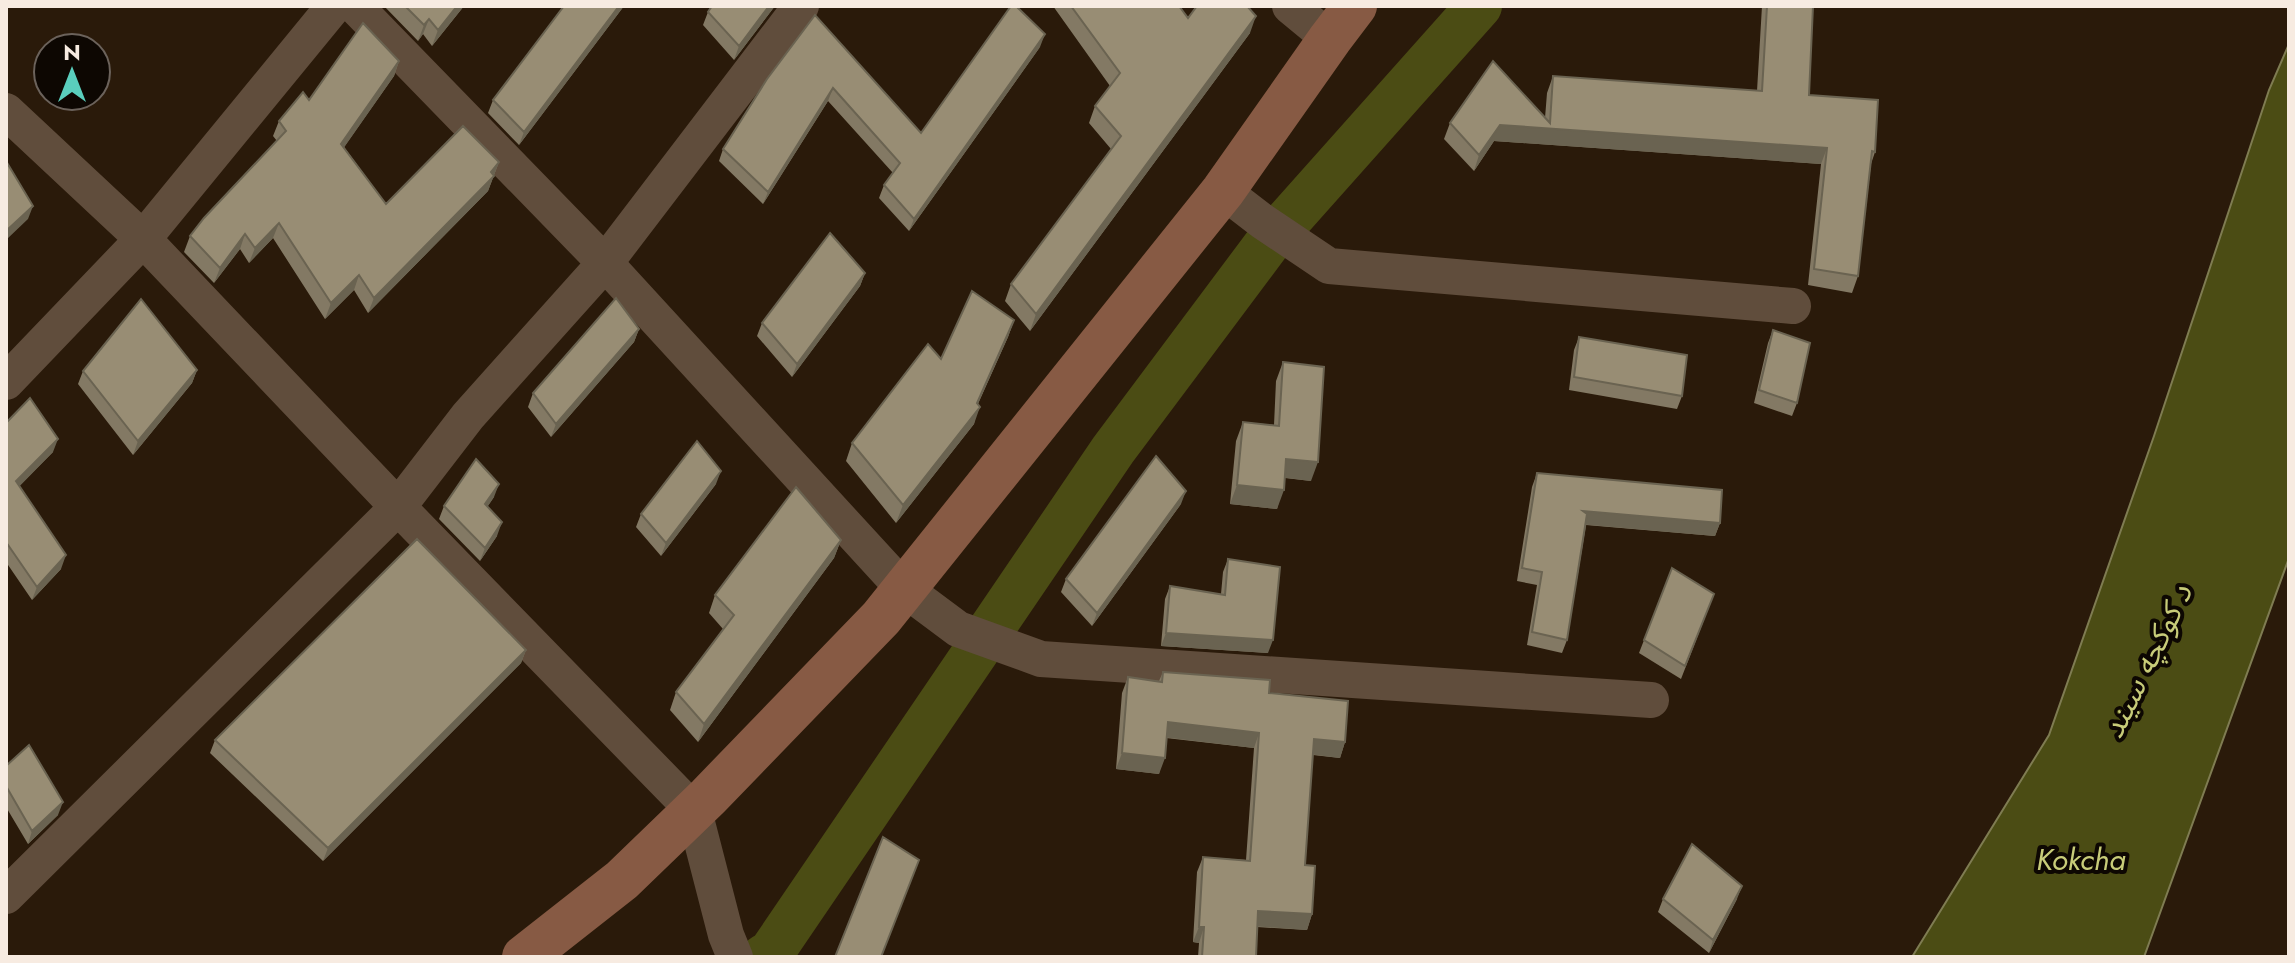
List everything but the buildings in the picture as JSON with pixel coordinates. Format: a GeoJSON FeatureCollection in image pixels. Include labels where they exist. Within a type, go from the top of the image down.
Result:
{"type":"FeatureCollection","features":[{"type":"Feature","properties":{"kind":"street"},"geometry":{"type":"LineString","coordinates":[[6,382],[143,239],[334,6]]}},
{"type":"Feature","properties":{"kind":"street"},"geometry":{"type":"LineString","coordinates":[[355,6],[605,263],[903,588],[958,629],[1041,659],[1651,700]]}},
{"type":"Feature","properties":{"kind":"street"},"geometry":{"type":"LineString","coordinates":[[6,896],[398,507],[468,416],[605,263],[801,6]]}},
{"type":"Feature","properties":{"kind":"street"},"geometry":{"type":"LineString","coordinates":[[524,957],[622,880],[694,811],[881,618],[1223,191],[1342,22],[1290,6]]}},
{"type":"Feature","properties":{"kind":"street"},"geometry":{"type":"LineString","coordinates":[[6,111],[143,239],[694,811],[730,946]]}},
{"type":"Feature","properties":{"kind":"street"},"geometry":{"type":"LineString","coordinates":[[1223,191],[1329,266],[1793,306]]}},
{"type":"Feature","properties":{"kind":"water","name":"Kokcha"},"geometry":{"type":"Polygon","coordinates":[[[2289,44],[2289,558],[2144,957],[1912,957],[2049,735],[2154,436],[2269,90],[2289,44]]]}},
{"type":"Feature","properties":{"kind":"waterway"},"geometry":{"type":"LineString","coordinates":[[764,957],[771,953],[1113,450],[1267,244],[1479,6]]}},
{"type":"Feature","properties":{"kind":"water label","name":"د کوکچه سیند"},"geometry":{"type":"Point","coordinates":[2147,661]}}]}
